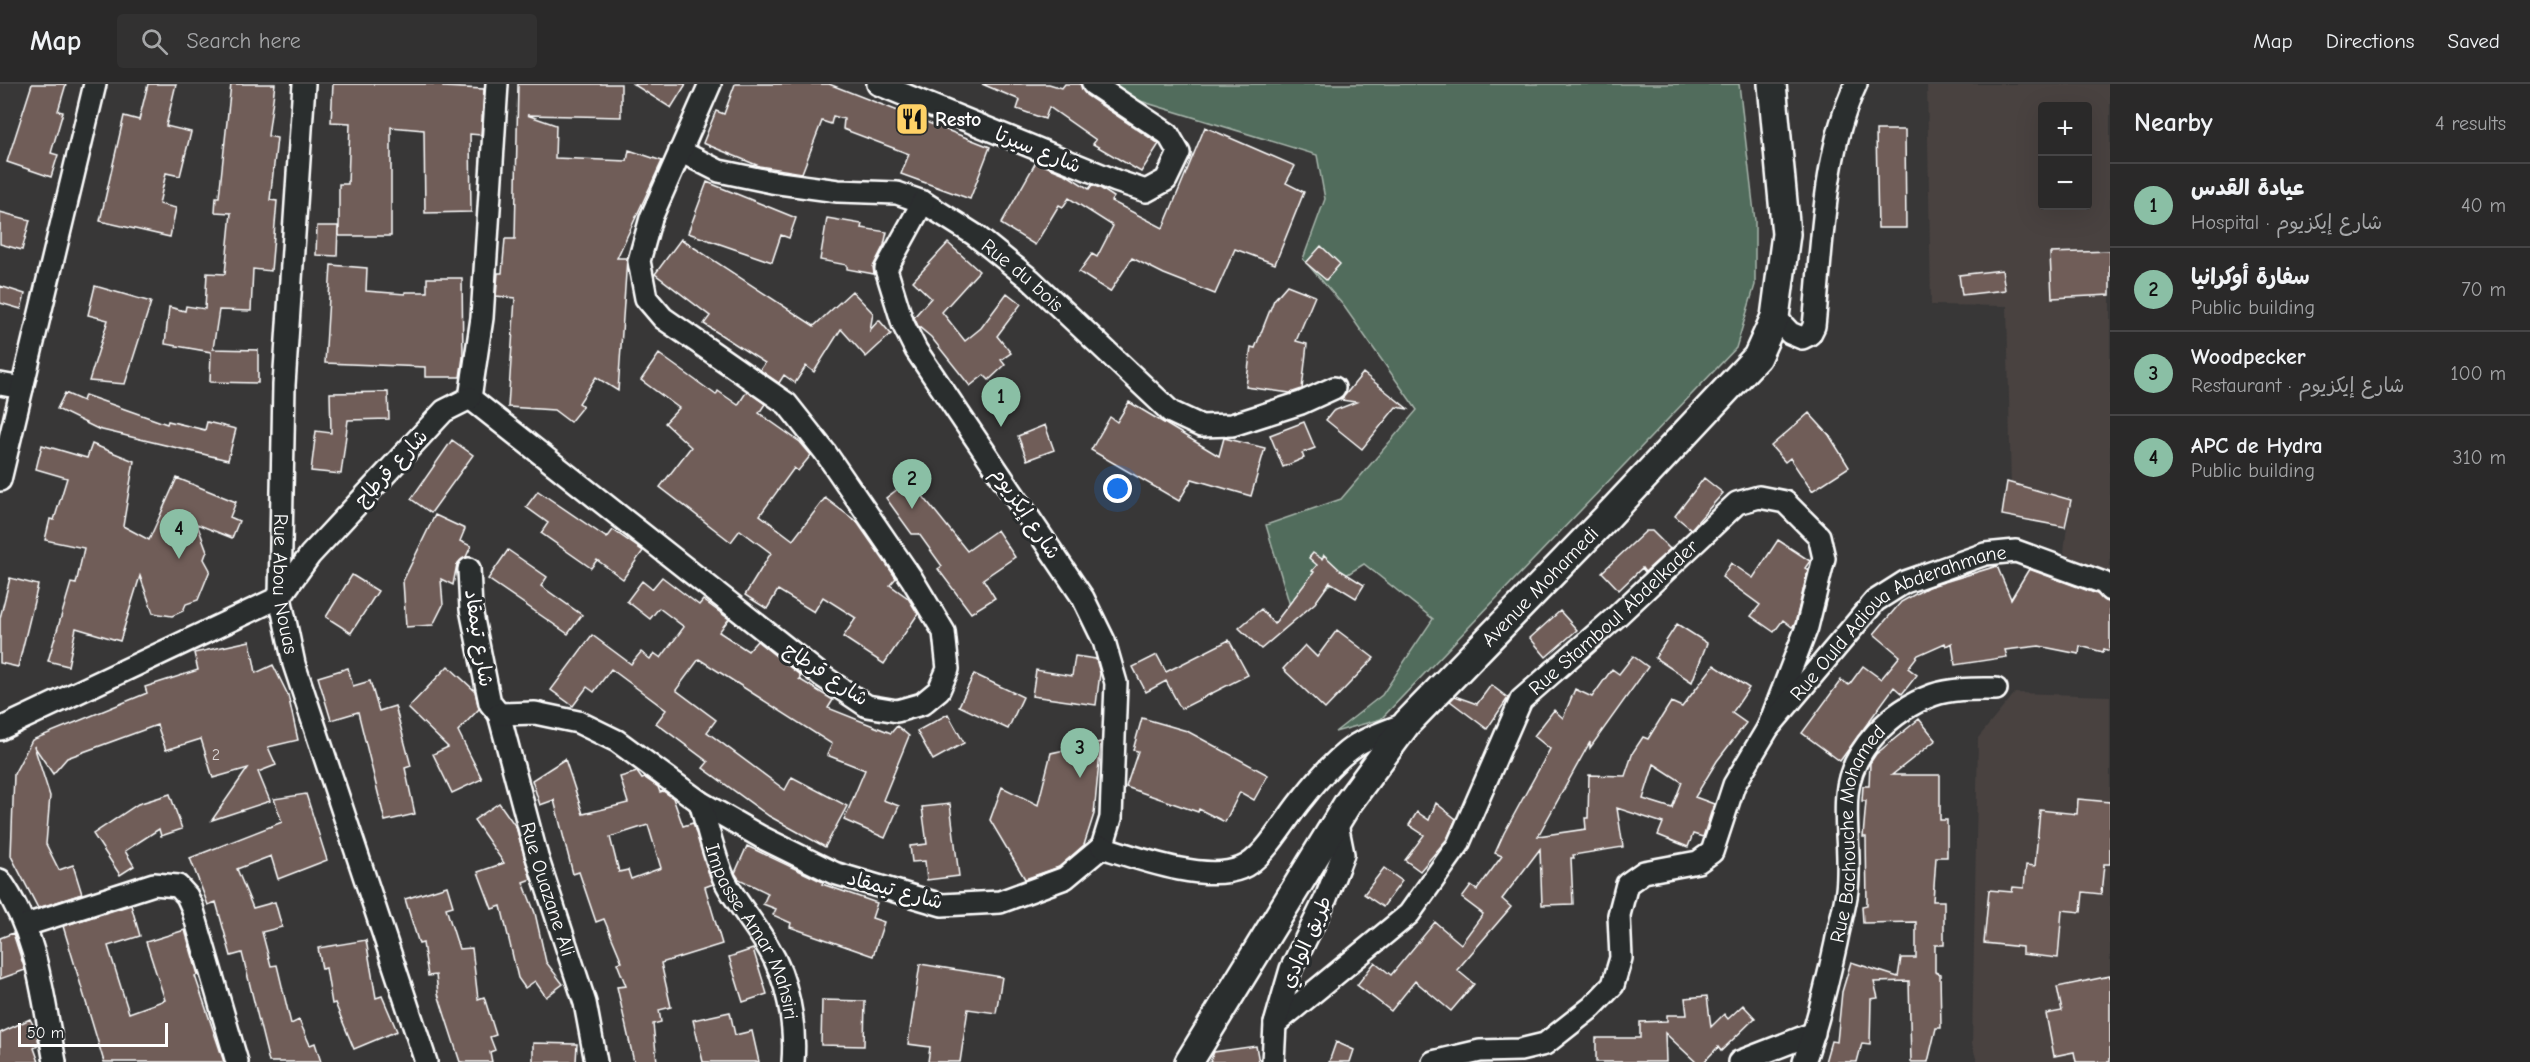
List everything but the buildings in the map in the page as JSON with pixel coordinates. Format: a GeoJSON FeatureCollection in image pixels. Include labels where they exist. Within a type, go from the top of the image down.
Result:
{"type":"FeatureCollection","features":[{"type":"Feature","properties":{"kind":"main road","name":"Avenue Mohamedi"},"geometry":{"type":"LineString","coordinates":[[1189,1062],[1348,803],[1407,723],[1606,518],[1757,357],[1775,317],[1786,234],[1772,84]]}},
{"type":"Feature","properties":{"kind":"street"},"geometry":{"type":"LineString","coordinates":[[0,480],[95,84]]}},
{"type":"Feature","properties":{"kind":"street","name":"Rue Abou Nouas"},"geometry":{"type":"LineString","coordinates":[[304,84],[284,386],[280,597],[297,675],[426,1062]]}},
{"type":"Feature","properties":{"kind":"street"},"geometry":{"type":"LineString","coordinates":[[470,398],[482,318],[497,84]]}},
{"type":"Feature","properties":{"kind":"street","name":"شارع قرطاج"},"geometry":{"type":"LineString","coordinates":[[280,597],[310,555],[444,411],[470,398],[822,676],[867,706],[897,711],[922,704],[939,690],[948,669],[944,632],[912,579],[825,452],[787,404],[663,318],[646,298],[639,261],[651,218],[710,84]]}},
{"type":"Feature","properties":{"kind":"street","name":"شارع سيرتا"},"geometry":{"type":"LineString","coordinates":[[878,84],[1116,181],[1146,191],[1166,180],[1179,153],[1168,134],[1093,84]]}},
{"type":"Feature","properties":{"kind":"street"},"geometry":{"type":"LineString","coordinates":[[1775,317],[1790,333],[1802,338],[1810,334],[1814,326],[1822,234],[1836,147],[1849,99],[1856,84]]}},
{"type":"Feature","properties":{"kind":"street","name":"Rue du bois"},"geometry":{"type":"LineString","coordinates":[[680,151],[719,171],[772,182],[838,191],[897,193],[923,201],[975,235],[1031,280],[1171,412],[1201,426],[1232,426],[1301,403],[1334,388]]}},
{"type":"Feature","properties":{"kind":"street","name":"شارع إيكزيوم"},"geometry":{"type":"LineString","coordinates":[[923,201],[886,269],[903,324],[916,350],[1083,598],[1104,641],[1116,682],[1111,818],[1102,847]]}},
{"type":"Feature","properties":{"kind":"street"},"geometry":{"type":"LineString","coordinates":[[0,384],[22,388]]}},
{"type":"Feature","properties":{"kind":"street","name":"Rue Stamboul Abdelkader"},"geometry":{"type":"LineString","coordinates":[[1275,1024],[1409,914],[1458,845],[1521,700],[1617,616],[1737,503],[1759,497],[1785,502],[1802,516],[1819,536],[1824,558],[1807,627],[1768,729]]}},
{"type":"Feature","properties":{"kind":"street","name":"Rue Ould Adioua Abderahmane"},"geometry":{"type":"LineString","coordinates":[[1768,729],[1875,601],[1905,582],[1985,555],[2016,551],[2104,583],[2110,590]]}},
{"type":"Feature","properties":{"kind":"street","name":"شارع تيمقاد"},"geometry":{"type":"LineString","coordinates":[[469,569],[471,609],[490,704],[499,714],[535,713],[578,722],[617,741],[700,802],[761,837],[834,873],[942,905],[1000,902],[1065,878],[1102,847]]}},
{"type":"Feature","properties":{"kind":"street"},"geometry":{"type":"LineString","coordinates":[[0,729],[280,597]]}},
{"type":"Feature","properties":{"kind":"street","name":"Rue Bachouche Mohamed"},"geometry":{"type":"LineString","coordinates":[[1804,1062],[1814,1033],[1847,889],[1847,792],[1854,765],[1869,742],[1909,706],[1942,693],[1996,689]]}},
{"type":"Feature","properties":{"kind":"street","name":"Rue Ouazane Ali"},"geometry":{"type":"LineString","coordinates":[[499,714],[537,857],[585,1003],[596,1062]]}},
{"type":"Feature","properties":{"kind":"street"},"geometry":{"type":"LineString","coordinates":[[1102,847],[1150,862],[1209,872],[1241,868],[1272,842],[1303,797],[1335,764],[1356,746],[1407,723]]}},
{"type":"Feature","properties":{"kind":"street"},"geometry":{"type":"LineString","coordinates":[[1433,1062],[1480,1051],[1520,1050],[1545,1044],[1592,1007],[1613,985],[1621,958],[1619,915],[1627,884],[1644,872],[1698,862],[1712,852],[1734,785],[1768,729]]}},
{"type":"Feature","properties":{"kind":"street","name":"Impasse Amar Mahsiri"},"geometry":{"type":"LineString","coordinates":[[700,802],[725,880],[770,948],[781,975],[793,1031],[792,1062]]}},
{"type":"Feature","properties":{"kind":"street","name":"طريق الوادي"},"geometry":{"type":"LineString","coordinates":[[1273,1062],[1275,1024],[1291,969],[1326,898],[1343,854],[1337,824]]}},
{"type":"Feature","properties":{"kind":"street"},"geometry":{"type":"LineString","coordinates":[[0,880],[26,925],[55,1062]]}},
{"type":"Feature","properties":{"kind":"street"},"geometry":{"type":"LineString","coordinates":[[26,925],[153,884],[178,886],[188,896],[192,907],[237,1062]]}},
{"type":"Feature","properties":{"kind":"street"},"geometry":{"type":"LineString","coordinates":[[1739,1062],[1814,1033]]}},
{"type":"Feature","properties":{"kind":"shaded area"},"geometry":{"type":"Polygon","coordinates":[[[1927,84],[2110,84],[2110,586],[2064,553],[2070,499],[2011,491],[2007,306],[1931,305],[1927,84]]]}},
{"type":"Feature","properties":{"kind":"shaded area"},"geometry":{"type":"Polygon","coordinates":[[[2015,693],[2110,696],[2110,1062],[1977,1062],[1972,1044],[1978,738],[2015,693]]]}},
{"type":"Feature","properties":{"kind":"green space"},"geometry":{"type":"Polygon","coordinates":[[[1109,84],[1739,84],[1755,221],[1755,285],[1736,348],[1381,719],[1335,732],[1382,695],[1433,619],[1364,564],[1291,609],[1266,525],[1341,499],[1417,410],[1343,305],[1303,259],[1325,199],[1317,155],[1124,96],[1109,84]]]}},
{"type":"Feature","properties":{"kind":"place","name":"Resto"},"geometry":{"type":"Point","coordinates":[912,119]}},
{"type":"Feature","properties":{"kind":"place","name":"عيادة القدس"},"geometry":{"type":"Point","coordinates":[1001,427]}},
{"type":"Feature","properties":{"kind":"place","name":"سفارة أوكرانيا"},"geometry":{"type":"Point","coordinates":[912,509]}},
{"type":"Feature","properties":{"kind":"place","name":"APC de Hydra"},"geometry":{"type":"Point","coordinates":[179,559]}},
{"type":"Feature","properties":{"kind":"place","name":"Woodpecker"},"geometry":{"type":"Point","coordinates":[1080,778]}}]}
